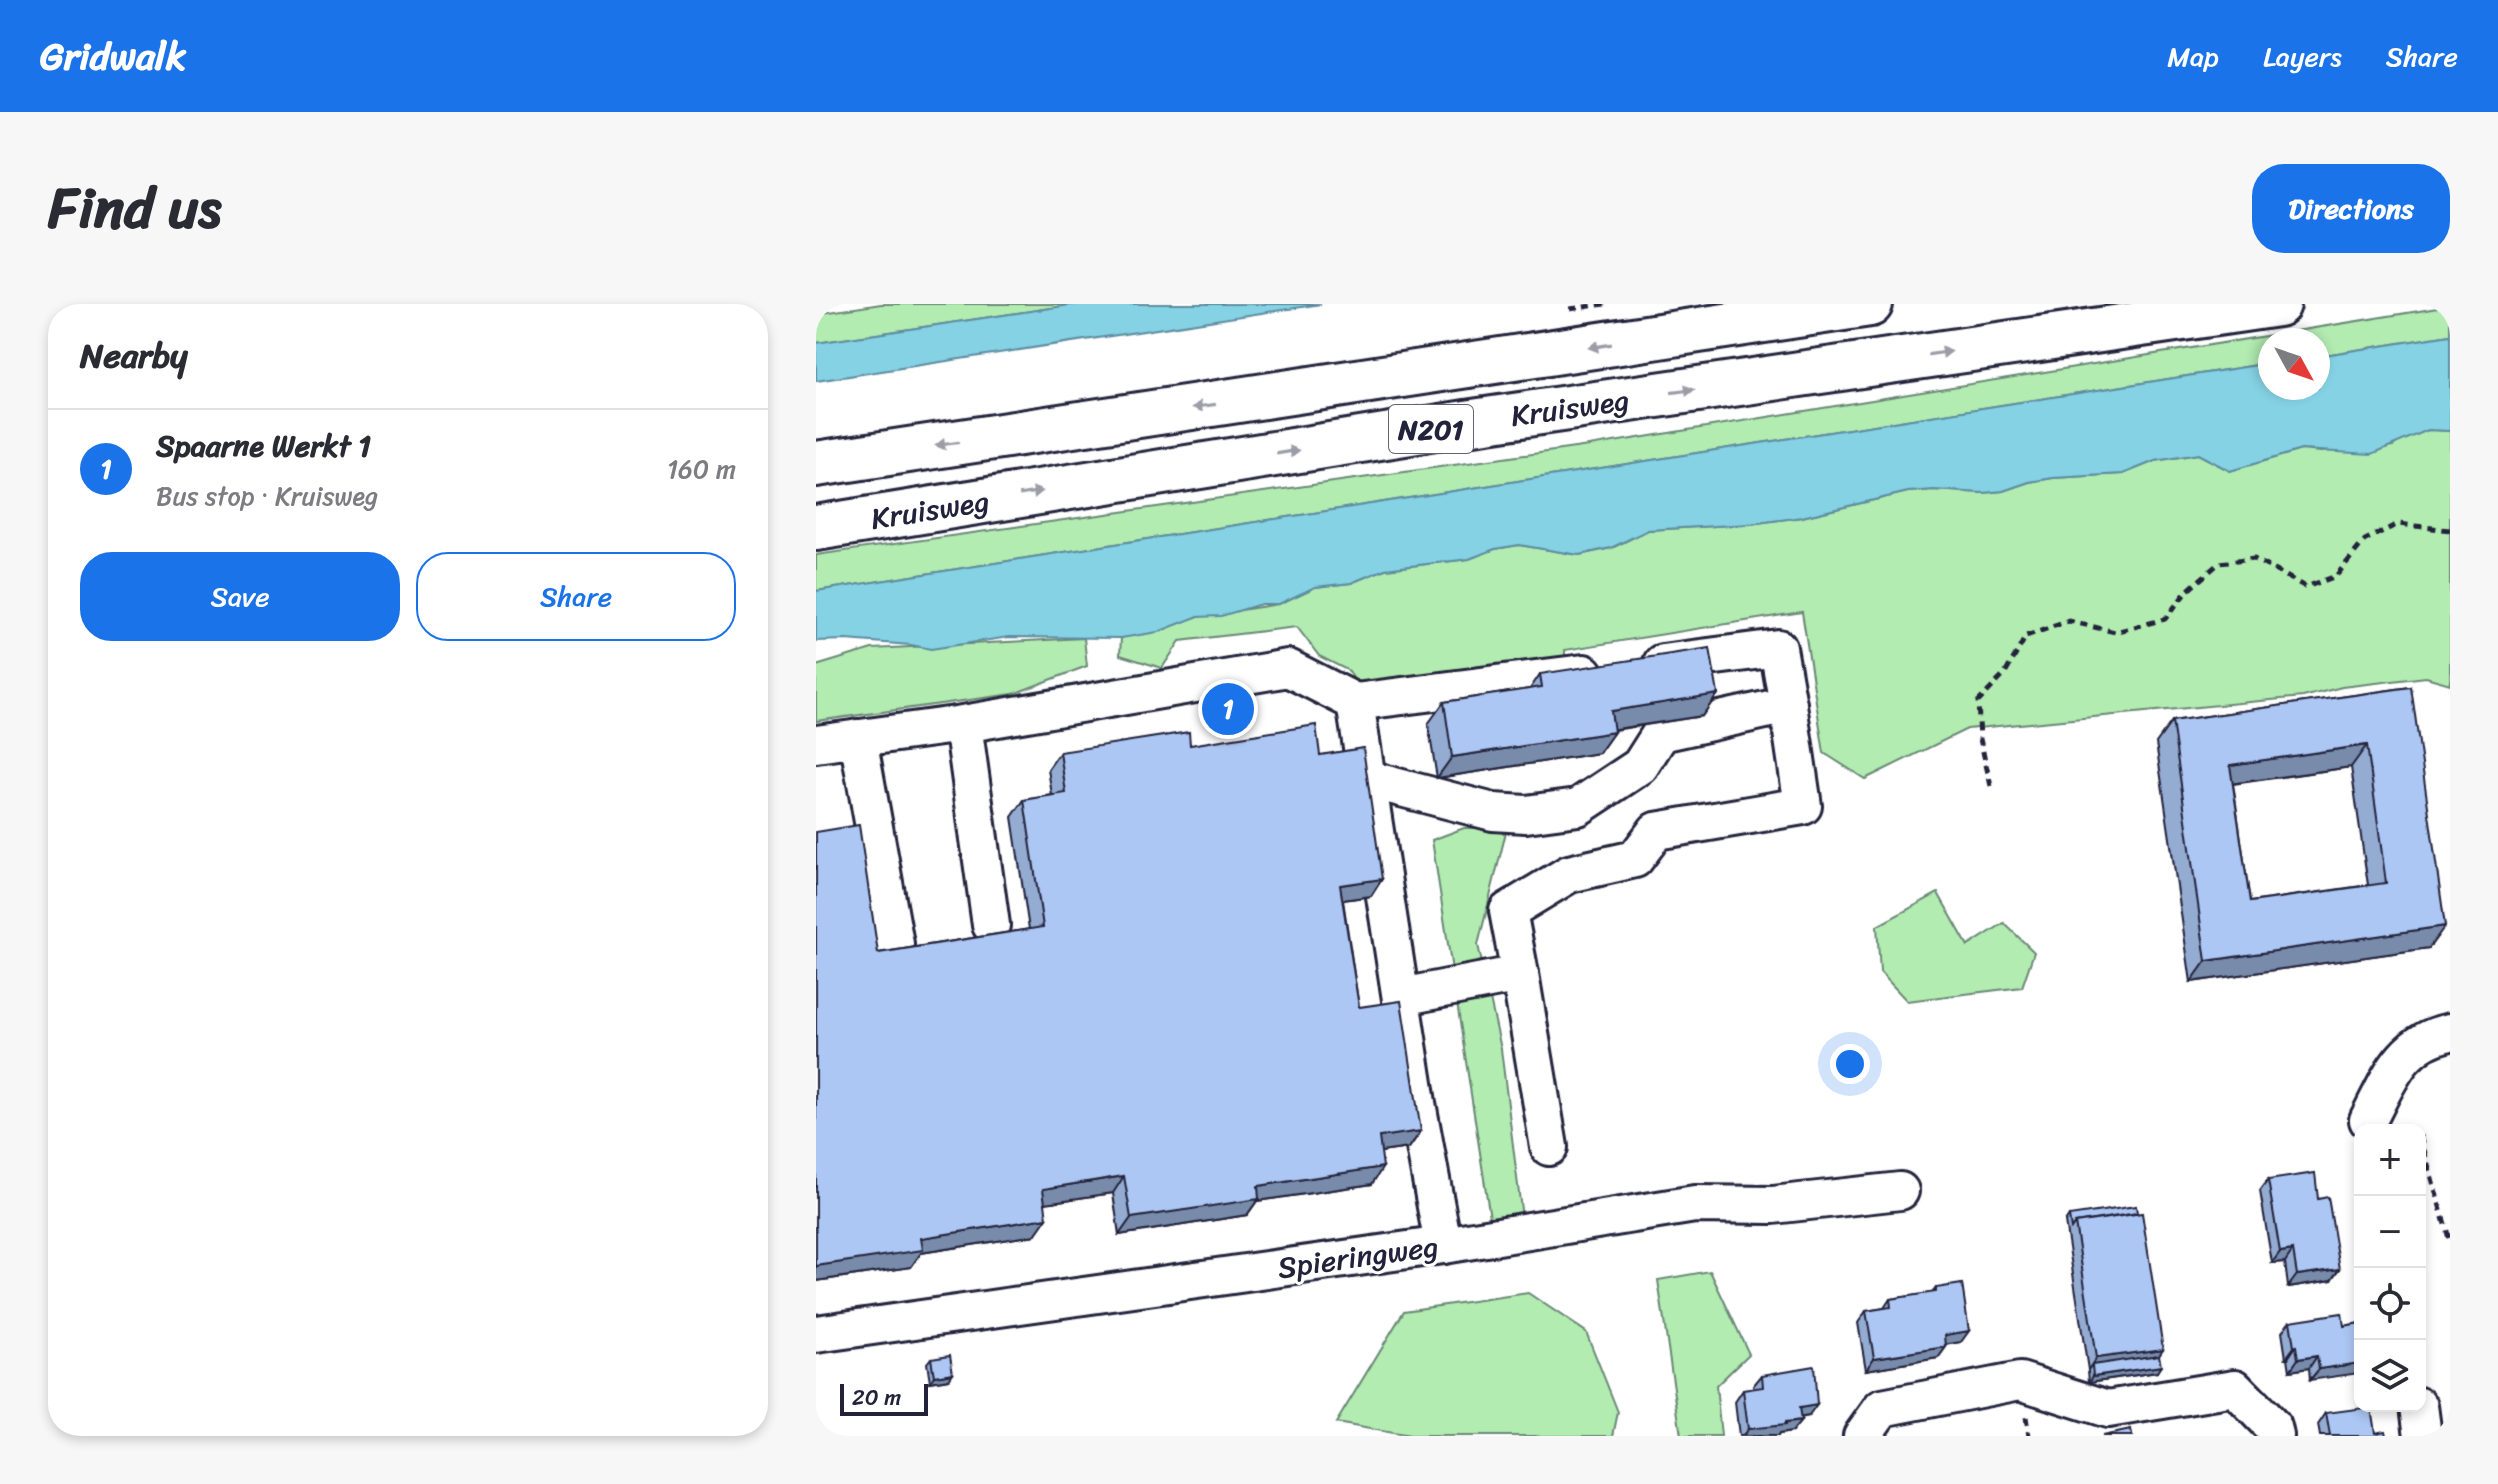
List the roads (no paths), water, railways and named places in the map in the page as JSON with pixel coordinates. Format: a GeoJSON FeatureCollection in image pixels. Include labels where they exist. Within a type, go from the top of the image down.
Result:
{"type":"FeatureCollection","features":[{"type":"Feature","properties":{"kind":"highway","name":"Kruisweg"},"geometry":{"type":"LineString","coordinates":[[816,464],[1870,304]]}},
{"type":"Feature","properties":{"kind":"highway","name":"Kruisweg"},"geometry":{"type":"LineString","coordinates":[[816,528],[1481,421],[2278,304]]}},
{"type":"Feature","properties":{"kind":"street"},"geometry":{"type":"LineString","coordinates":[[816,744],[963,724],[1288,668],[1355,702],[1778,648],[1803,806],[1656,831],[1635,859],[1569,874],[1508,911],[1549,1147]]}},
{"type":"Feature","properties":{"kind":"street"},"geometry":{"type":"LineString","coordinates":[[1355,702],[1443,1245]]}},
{"type":"Feature","properties":{"kind":"street"},"geometry":{"type":"LineString","coordinates":[[1367,779],[1493,812],[1526,814],[1578,807],[1640,766],[1661,733],[1788,705]]}},
{"type":"Feature","properties":{"kind":"street"},"geometry":{"type":"LineString","coordinates":[[963,724],[991,925]]}},
{"type":"Feature","properties":{"kind":"street"},"geometry":{"type":"LineString","coordinates":[[858,738],[895,944]]}},
{"type":"Feature","properties":{"kind":"street"},"geometry":{"type":"LineString","coordinates":[[1401,997],[1520,974]]}},
{"type":"Feature","properties":{"kind":"street"},"geometry":{"type":"LineString","coordinates":[[2368,1120],[2391,1075],[2409,1051],[2428,1036],[2450,1032]]}},
{"type":"Feature","properties":{"kind":"street","name":"Spieringweg"},"geometry":{"type":"LineString","coordinates":[[816,1334],[1443,1245],[1695,1204],[1773,1205],[1900,1191]]}},
{"type":"Feature","properties":{"kind":"street"},"geometry":{"type":"LineString","coordinates":[[1862,1436],[1882,1408],[2020,1381],[2108,1409],[2235,1388],[2273,1427],[2275,1436]]}},
{"type":"Feature","properties":{"kind":"street"},"geometry":{"type":"LineString","coordinates":[[2420,1412],[2423,1436]]}},
{"type":"Feature","properties":{"kind":"water"},"geometry":{"type":"Polygon","coordinates":[[[1077,304],[1321,304],[816,381],[816,343],[1077,304]]]}},
{"type":"Feature","properties":{"kind":"water"},"geometry":{"type":"Polygon","coordinates":[[[2450,335],[2450,431],[2428,430],[2372,454],[2301,450],[2230,471],[2198,454],[2155,461],[2123,474],[2053,478],[2003,491],[1908,492],[1802,517],[1750,524],[1648,530],[1611,548],[1579,555],[1519,545],[1495,549],[1469,559],[1385,569],[1351,583],[1315,587],[1279,604],[1261,604],[1221,616],[1196,617],[1158,632],[1121,638],[1009,637],[931,649],[846,640],[816,641],[816,591],[2258,365],[2258,400],[2330,400],[2330,354],[2450,335]]]}},
{"type":"Feature","properties":{"kind":"place","name":"Spaarne Werkt 1"},"geometry":{"type":"Point","coordinates":[1228,709]}}]}
